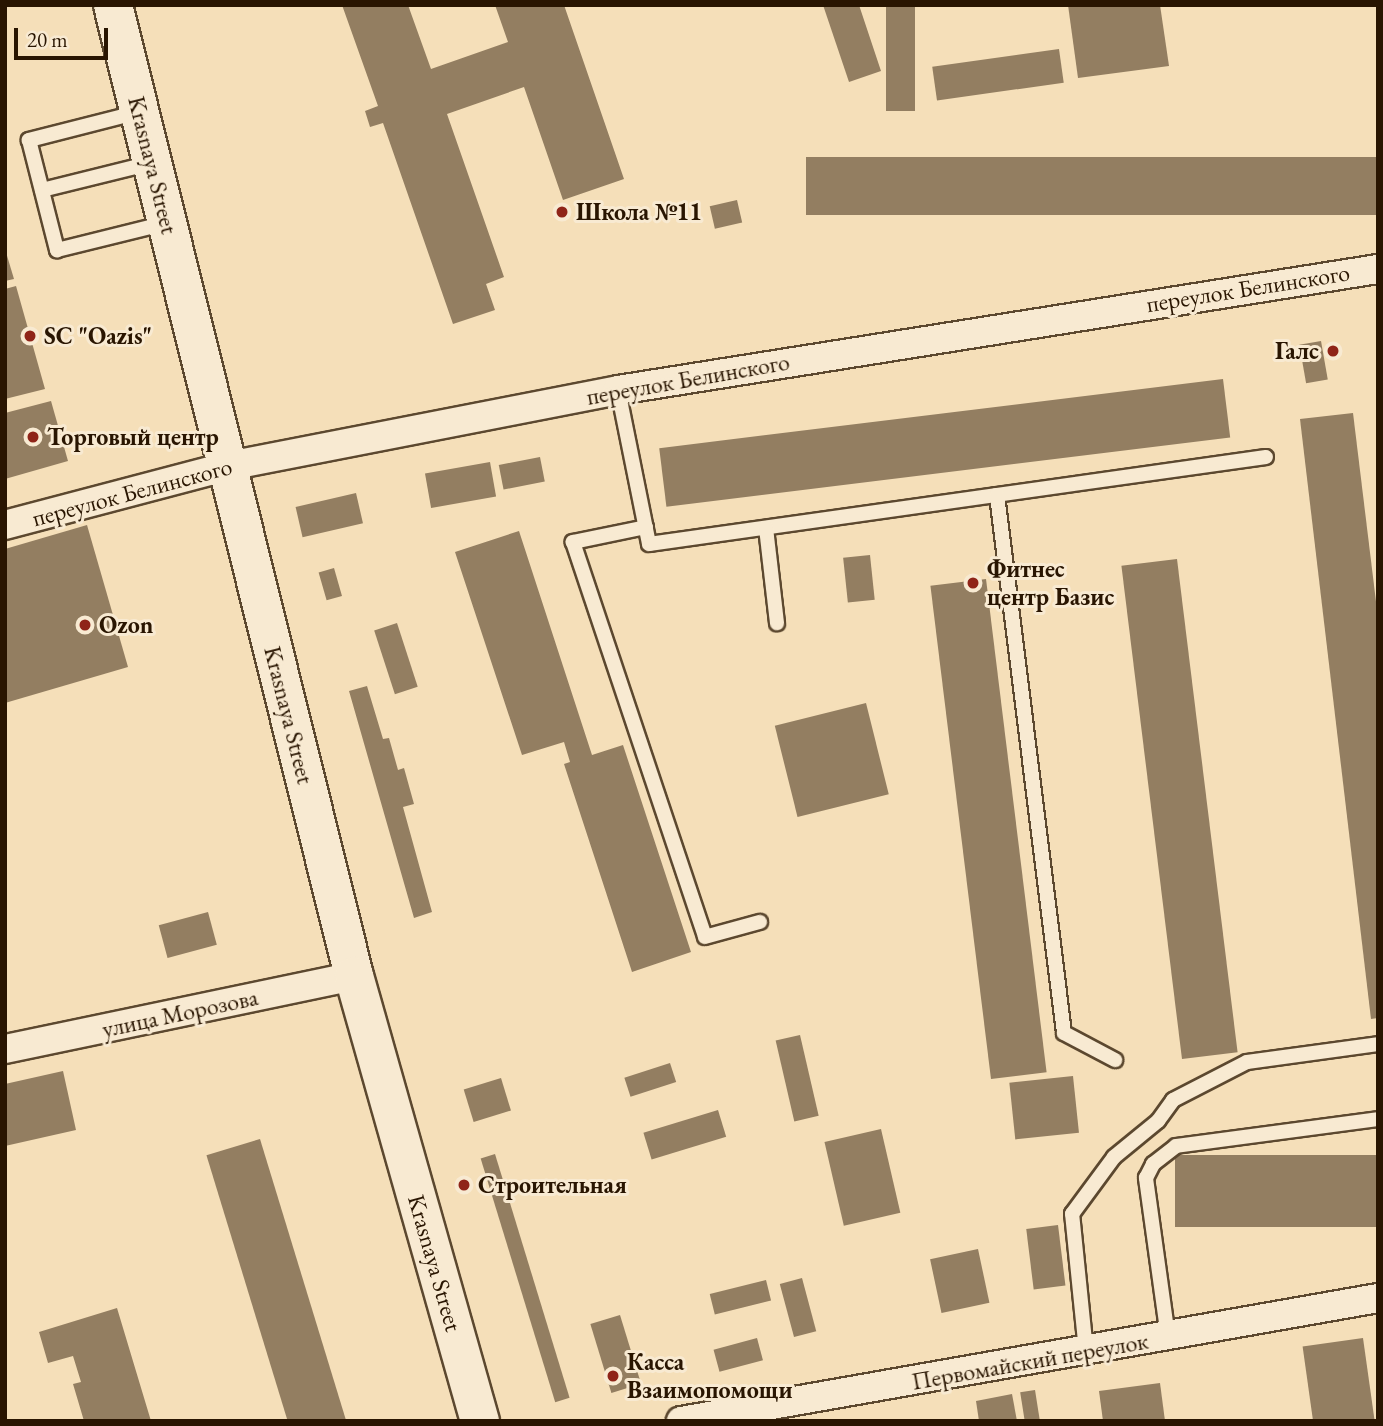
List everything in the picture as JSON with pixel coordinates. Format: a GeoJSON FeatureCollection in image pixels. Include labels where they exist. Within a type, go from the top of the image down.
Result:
{"type":"FeatureCollection","features":[{"type":"Feature","properties":{"kind":"main road","name":"Krasnaya Street"},"geometry":{"type":"LineString","coordinates":[[113,5],[354,976],[480,1421]]}},
{"type":"Feature","properties":{"kind":"street","name":"переулок Белинского"},"geometry":{"type":"LineString","coordinates":[[5,525],[228,466],[618,390],[1378,269]]}},
{"type":"Feature","properties":{"kind":"street","name":"улица Морозова"},"geometry":{"type":"LineString","coordinates":[[5,1049],[354,976]]}},
{"type":"Feature","properties":{"kind":"street","name":"Первомайский переулок"},"geometry":{"type":"LineString","coordinates":[[681,1421],[1378,1298]]}},
{"type":"Feature","properties":{"kind":"lane"},"geometry":{"type":"LineString","coordinates":[[139,112],[29,140],[57,250],[167,223]]}},
{"type":"Feature","properties":{"kind":"lane"},"geometry":{"type":"LineString","coordinates":[[42,190],[152,163]]}},
{"type":"Feature","properties":{"kind":"lane"},"geometry":{"type":"LineString","coordinates":[[618,390],[649,544],[1266,457]]}},
{"type":"Feature","properties":{"kind":"lane"},"geometry":{"type":"LineString","coordinates":[[997,495],[1064,1033],[1115,1060]]}},
{"type":"Feature","properties":{"kind":"lane"},"geometry":{"type":"LineString","coordinates":[[646,527],[573,542],[705,937],[760,922]]}},
{"type":"Feature","properties":{"kind":"lane"},"geometry":{"type":"LineString","coordinates":[[766,528],[777,623]]}},
{"type":"Feature","properties":{"kind":"lane"},"geometry":{"type":"LineString","coordinates":[[1086,1351],[1072,1214],[1114,1157],[1158,1121],[1173,1100],[1247,1062],[1378,1045]]}},
{"type":"Feature","properties":{"kind":"lane"},"geometry":{"type":"LineString","coordinates":[[1168,1337],[1146,1178],[1153,1164],[1176,1146],[1378,1119]]}},
{"type":"Feature","properties":{"kind":"building"},"geometry":{"type":"Polygon","coordinates":[[[342,5],[408,5],[431,69],[508,42],[495,5],[564,5],[624,179],[563,200],[524,87],[447,114],[504,277],[486,284],[495,310],[453,324],[383,123],[370,127],[365,111],[378,106],[342,5]]]}},
{"type":"Feature","properties":{"kind":"building"},"geometry":{"type":"Polygon","coordinates":[[[823,5],[859,5],[881,71],[849,82],[823,5]]]}},
{"type":"Feature","properties":{"kind":"building"},"geometry":{"type":"Polygon","coordinates":[[[886,5],[915,5],[915,111],[886,111],[886,5]]]}},
{"type":"Feature","properties":{"kind":"building"},"geometry":{"type":"Polygon","coordinates":[[[1068,5],[1160,5],[1169,66],[1078,78],[1068,5]]]}},
{"type":"Feature","properties":{"kind":"building"},"geometry":{"type":"Polygon","coordinates":[[[1059,49],[1064,83],[937,100],[932,67],[1059,49]]]}},
{"type":"Feature","properties":{"kind":"building"},"geometry":{"type":"Polygon","coordinates":[[[806,157],[1378,157],[1378,215],[806,215],[806,157]]]}},
{"type":"Feature","properties":{"kind":"building"},"geometry":{"type":"Polygon","coordinates":[[[737,200],[742,222],[715,229],[710,206],[737,200]]]}},
{"type":"Feature","properties":{"kind":"building"},"geometry":{"type":"Polygon","coordinates":[[[5,249],[14,279],[5,281],[5,249]]]}},
{"type":"Feature","properties":{"kind":"building"},"geometry":{"type":"Polygon","coordinates":[[[16,286],[45,389],[5,399],[5,289],[16,286]]]}},
{"type":"Feature","properties":{"kind":"building"},"geometry":{"type":"Polygon","coordinates":[[[1321,341],[1328,379],[1306,383],[1299,345],[1321,341]]]}},
{"type":"Feature","properties":{"kind":"building"},"geometry":{"type":"Polygon","coordinates":[[[1223,379],[1230,438],[666,507],[659,448],[1223,379]]]}},
{"type":"Feature","properties":{"kind":"building","name":"Торговый центр"},"geometry":{"type":"Polygon","coordinates":[[[51,401],[68,461],[5,479],[5,413],[51,401]]]}},
{"type":"Feature","properties":{"kind":"building"},"geometry":{"type":"Polygon","coordinates":[[[1353,413],[1378,618],[1378,1018],[1371,1019],[1300,419],[1353,413]]]}},
{"type":"Feature","properties":{"kind":"building"},"geometry":{"type":"Polygon","coordinates":[[[540,457],[545,482],[504,490],[499,465],[540,457]]]}},
{"type":"Feature","properties":{"kind":"building"},"geometry":{"type":"Polygon","coordinates":[[[490,462],[496,496],[431,508],[425,473],[490,462]]]}},
{"type":"Feature","properties":{"kind":"building"},"geometry":{"type":"Polygon","coordinates":[[[356,493],[363,523],[303,537],[296,507],[356,493]]]}},
{"type":"Feature","properties":{"kind":"building"},"geometry":{"type":"Polygon","coordinates":[[[87,525],[128,667],[5,703],[5,549],[87,525]]]}},
{"type":"Feature","properties":{"kind":"building"},"geometry":{"type":"Polygon","coordinates":[[[519,531],[592,755],[623,745],[691,952],[632,972],[564,764],[570,762],[564,742],[522,755],[455,552],[519,531]]]}},
{"type":"Feature","properties":{"kind":"building"},"geometry":{"type":"Polygon","coordinates":[[[870,555],[875,600],[848,603],[843,558],[870,555]]]}},
{"type":"Feature","properties":{"kind":"building"},"geometry":{"type":"Polygon","coordinates":[[[1177,559],[1238,1052],[1182,1059],[1121,566],[1177,559]]]}},
{"type":"Feature","properties":{"kind":"building"},"geometry":{"type":"Polygon","coordinates":[[[334,568],[342,596],[327,600],[319,572],[334,568]]]}},
{"type":"Feature","properties":{"kind":"building"},"geometry":{"type":"Polygon","coordinates":[[[986,579],[1047,1072],[991,1079],[930,586],[986,579]]]}},
{"type":"Feature","properties":{"kind":"building"},"geometry":{"type":"Polygon","coordinates":[[[397,623],[418,687],[395,694],[374,630],[397,623]]]}},
{"type":"Feature","properties":{"kind":"building"},"geometry":{"type":"Polygon","coordinates":[[[367,686],[383,739],[389,738],[398,770],[404,768],[414,804],[403,807],[432,912],[414,918],[349,691],[367,686]]]}},
{"type":"Feature","properties":{"kind":"building"},"geometry":{"type":"Polygon","coordinates":[[[866,703],[889,794],[798,817],[775,726],[866,703]]]}},
{"type":"Feature","properties":{"kind":"building"},"geometry":{"type":"Polygon","coordinates":[[[208,912],[217,945],[168,958],[159,925],[208,912]]]}},
{"type":"Feature","properties":{"kind":"building"},"geometry":{"type":"Polygon","coordinates":[[[800,1035],[819,1116],[794,1121],[776,1041],[800,1035]]]}},
{"type":"Feature","properties":{"kind":"building"},"geometry":{"type":"Polygon","coordinates":[[[670,1063],[676,1082],[631,1097],[624,1078],[670,1063]]]}},
{"type":"Feature","properties":{"kind":"building"},"geometry":{"type":"Polygon","coordinates":[[[63,1071],[76,1130],[5,1146],[5,1084],[63,1071]]]}},
{"type":"Feature","properties":{"kind":"building"},"geometry":{"type":"Polygon","coordinates":[[[1073,1076],[1079,1133],[1015,1139],[1009,1083],[1073,1076]]]}},
{"type":"Feature","properties":{"kind":"building"},"geometry":{"type":"Polygon","coordinates":[[[501,1078],[511,1111],[474,1122],[464,1089],[501,1078]]]}},
{"type":"Feature","properties":{"kind":"building"},"geometry":{"type":"Polygon","coordinates":[[[718,1110],[726,1137],[652,1160],[643,1133],[718,1110]]]}},
{"type":"Feature","properties":{"kind":"building"},"geometry":{"type":"Polygon","coordinates":[[[881,1129],[900,1213],[844,1226],[824,1142],[881,1129]]]}},
{"type":"Feature","properties":{"kind":"building"},"geometry":{"type":"Polygon","coordinates":[[[260,1139],[346,1421],[288,1421],[206,1155],[260,1139]]]}},
{"type":"Feature","properties":{"kind":"building"},"geometry":{"type":"Polygon","coordinates":[[[495,1154],[570,1398],[555,1402],[481,1158],[495,1154]]]}},
{"type":"Feature","properties":{"kind":"building"},"geometry":{"type":"Polygon","coordinates":[[[1175,1155],[1378,1155],[1378,1227],[1175,1227],[1175,1155]]]}},
{"type":"Feature","properties":{"kind":"building"},"geometry":{"type":"Polygon","coordinates":[[[1058,1225],[1065,1286],[1034,1289],[1026,1229],[1058,1225]]]}},
{"type":"Feature","properties":{"kind":"building"},"geometry":{"type":"Polygon","coordinates":[[[978,1249],[989,1303],[942,1313],[930,1259],[978,1249]]]}},
{"type":"Feature","properties":{"kind":"building"},"geometry":{"type":"Polygon","coordinates":[[[802,1278],[816,1331],[794,1337],[780,1284],[802,1278]]]}},
{"type":"Feature","properties":{"kind":"building"},"geometry":{"type":"Polygon","coordinates":[[[766,1280],[771,1300],[715,1314],[710,1294],[766,1280]]]}},
{"type":"Feature","properties":{"kind":"building"},"geometry":{"type":"Polygon","coordinates":[[[117,1308],[151,1421],[84,1421],[73,1384],[81,1382],[73,1356],[48,1363],[39,1332],[117,1308]]]}},
{"type":"Feature","properties":{"kind":"building"},"geometry":{"type":"Polygon","coordinates":[[[620,1315],[641,1384],[611,1393],[590,1324],[620,1315]]]}},
{"type":"Feature","properties":{"kind":"building"},"geometry":{"type":"Polygon","coordinates":[[[757,1338],[763,1360],[719,1372],[714,1350],[757,1338]]]}},
{"type":"Feature","properties":{"kind":"building"},"geometry":{"type":"Polygon","coordinates":[[[1363,1338],[1375,1421],[1313,1421],[1303,1346],[1363,1338]]]}},
{"type":"Feature","properties":{"kind":"building"},"geometry":{"type":"Polygon","coordinates":[[[1160,1383],[1165,1421],[1103,1421],[1099,1391],[1160,1383]]]}},
{"type":"Feature","properties":{"kind":"building"},"geometry":{"type":"Polygon","coordinates":[[[1035,1390],[1040,1420],[1025,1421],[1020,1392],[1035,1390]]]}},
{"type":"Feature","properties":{"kind":"building"},"geometry":{"type":"Polygon","coordinates":[[[1012,1394],[1017,1421],[979,1421],[976,1401],[1012,1394]]]}},
{"type":"Feature","properties":{"kind":"place","name":"Школа №11"},"geometry":{"type":"Point","coordinates":[562,212]}},
{"type":"Feature","properties":{"kind":"place","name":"SC \"Oazis\""},"geometry":{"type":"Point","coordinates":[30,336]}},
{"type":"Feature","properties":{"kind":"place","name":"Галс"},"geometry":{"type":"Point","coordinates":[1333,351]}},
{"type":"Feature","properties":{"kind":"place","name":"Торговый центр"},"geometry":{"type":"Point","coordinates":[33,437]}},
{"type":"Feature","properties":{"kind":"place","name":"Фитнес центр Базис"},"geometry":{"type":"Point","coordinates":[973,583]}},
{"type":"Feature","properties":{"kind":"place","name":"Ozon"},"geometry":{"type":"Point","coordinates":[85,625]}},
{"type":"Feature","properties":{"kind":"place","name":"Строительная"},"geometry":{"type":"Point","coordinates":[464,1185]}},
{"type":"Feature","properties":{"kind":"place","name":"Касса Взаимопомощи"},"geometry":{"type":"Point","coordinates":[613,1376]}}]}
